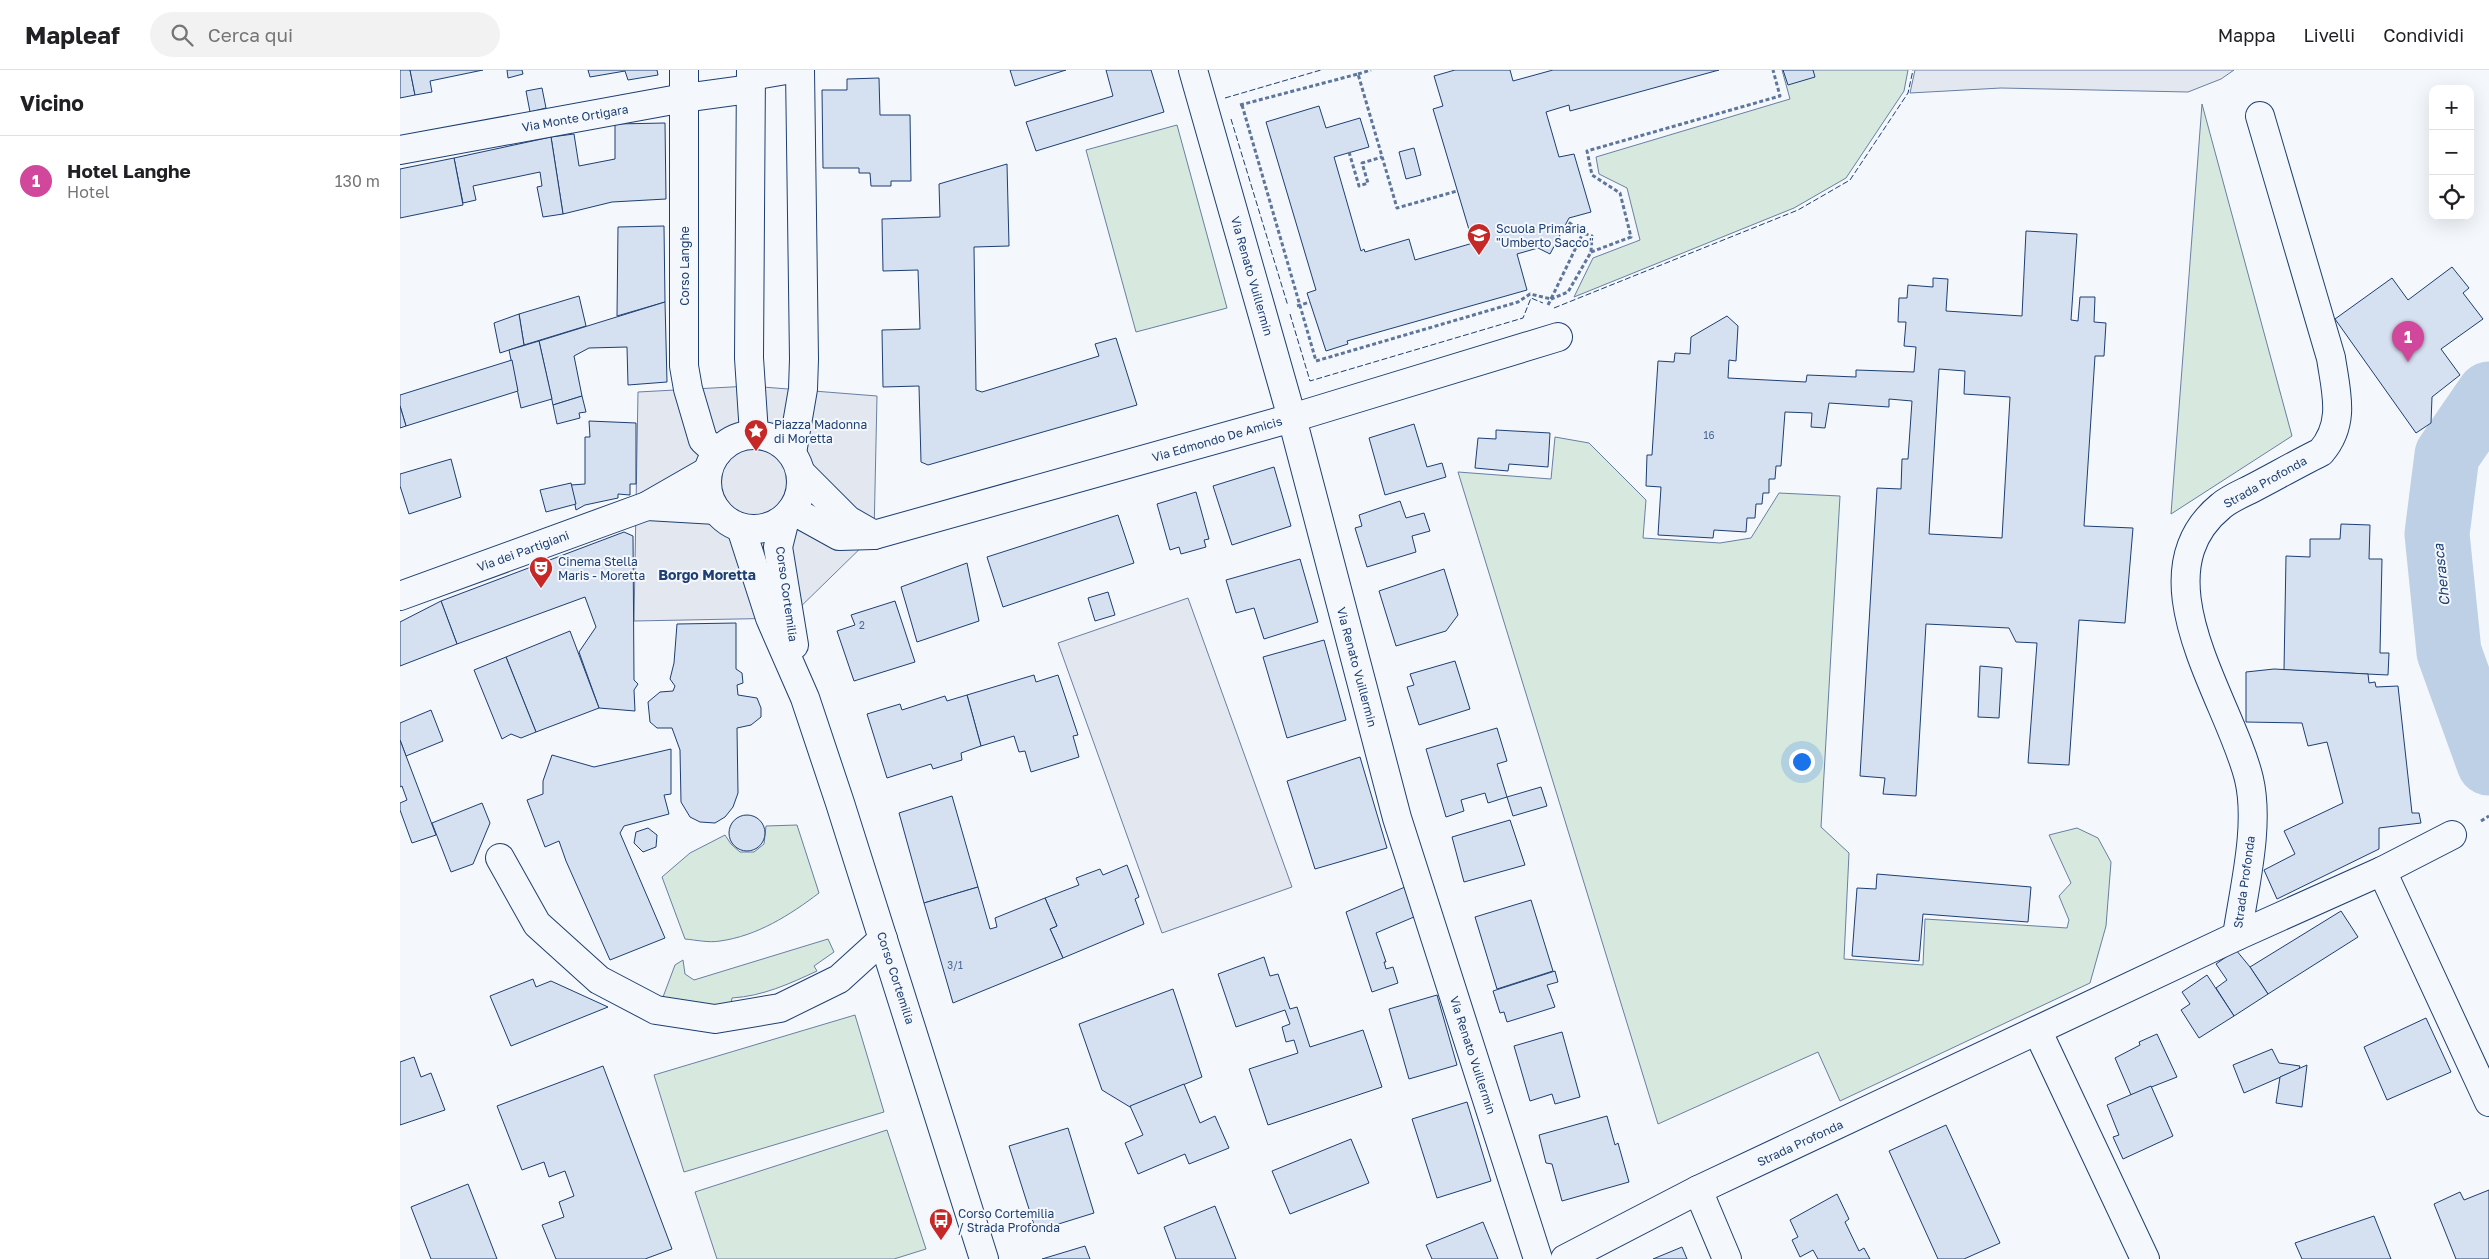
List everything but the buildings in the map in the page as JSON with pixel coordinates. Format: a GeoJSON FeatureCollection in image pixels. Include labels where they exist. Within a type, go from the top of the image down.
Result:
{"type":"FeatureCollection","features":[{"type":"Feature","properties":{"kind":"street","name":"Corso Langhe"},"geometry":{"type":"LineString","coordinates":[[684,70],[684,366],[703,440],[712,462]]}},
{"type":"Feature","properties":{"kind":"street","name":"Via Monte Ortigara"},"geometry":{"type":"LineString","coordinates":[[400,150],[684,98],[750,78],[786,70]]}},
{"type":"Feature","properties":{"kind":"street"},"geometry":{"type":"LineString","coordinates":[[800,70],[804,359],[797,463],[802,486],[799,499],[788,515],[771,526],[756,530],[741,528],[727,521],[716,510],[709,498],[706,485],[712,462],[727,442],[740,436],[754,434],[775,440],[797,463],[848,520],[874,534]]}},
{"type":"Feature","properties":{"kind":"street","name":"Via Renato Vuillermin"},"geometry":{"type":"LineString","coordinates":[[1193,70],[1292,418],[1397,818],[1538,1259]]}},
{"type":"Feature","properties":{"kind":"street"},"geometry":{"type":"LineString","coordinates":[[750,78],[749,358],[754,434]]}},
{"type":"Feature","properties":{"kind":"street","name":"Strada Profonda"},"geometry":{"type":"LineString","coordinates":[[2237,936],[2251,837],[2252,807],[2249,780],[2237,738],[2208,677],[2193,633],[2185,578],[2188,553],[2203,524],[2222,505],[2321,452],[2332,439],[2337,422],[2337,396],[2331,358],[2260,116]]}},
{"type":"Feature","properties":{"kind":"street","name":"Via Edmondo De Amicis"},"geometry":{"type":"LineString","coordinates":[[788,515],[839,536],[874,534],[1292,418],[1558,337]]}},
{"type":"Feature","properties":{"kind":"street","name":"Via dei Partigiani"},"geometry":{"type":"LineString","coordinates":[[400,596],[647,506],[712,462]]}},
{"type":"Feature","properties":{"kind":"street","name":"Via dei Partigiani"},"geometry":{"type":"LineString","coordinates":[[647,506],[716,510]]}},
{"type":"Feature","properties":{"kind":"street","name":"Corso Cortemilia"},"geometry":{"type":"LineString","coordinates":[[788,515],[778,547],[805,698]]}},
{"type":"Feature","properties":{"kind":"street","name":"Corso Cortemilia"},"geometry":{"type":"LineString","coordinates":[[741,528],[770,618],[805,698],[984,1259]]}},
{"type":"Feature","properties":{"kind":"street","name":"Strada Profonda"},"geometry":{"type":"LineString","coordinates":[[1565,1259],[1698,1190],[2038,1032],[2237,936],[2382,871],[2452,835]]}},
{"type":"Feature","properties":{"kind":"street"},"geometry":{"type":"LineString","coordinates":[[500,858],[537,924],[599,980],[656,1010],[715,1020],[780,1008],[839,979],[883,940]]}},
{"type":"Feature","properties":{"kind":"street"},"geometry":{"type":"LineString","coordinates":[[2382,871],[2489,1102]]}},
{"type":"Feature","properties":{"kind":"street"},"geometry":{"type":"LineString","coordinates":[[2038,1032],[2145,1259]]}},
{"type":"Feature","properties":{"kind":"street"},"geometry":{"type":"LineString","coordinates":[[1698,1190],[1727,1259]]}},
{"type":"Feature","properties":{"kind":"path"},"geometry":{"type":"LineString","coordinates":[[1206,115],[1371,70]]}},
{"type":"Feature","properties":{"kind":"path"},"geometry":{"type":"LineString","coordinates":[[1591,252],[1631,237],[1620,193],[1592,175],[1587,151],[1780,96],[1773,70]]}},
{"type":"Feature","properties":{"kind":"path"},"geometry":{"type":"LineString","coordinates":[[1358,74],[1397,208],[1457,191]]}},
{"type":"Feature","properties":{"kind":"path"},"geometry":{"type":"LineString","coordinates":[[1242,105],[1298,306],[1316,361],[1518,302],[1530,294],[1551,299],[1568,292],[1591,252],[1592,236],[1568,221]]}},
{"type":"Feature","properties":{"kind":"path"},"geometry":{"type":"LineString","coordinates":[[1349,152],[1359,186],[1368,183],[1362,163],[1382,157]]}},
{"type":"Feature","properties":{"kind":"path"},"geometry":{"type":"LineString","coordinates":[[1529,347],[1583,232]]}},
{"type":"Feature","properties":{"kind":"path"},"geometry":{"type":"LineString","coordinates":[[1298,306],[1310,302]]}},
{"type":"Feature","properties":{"kind":"shaded area"},"geometry":{"type":"Polygon","coordinates":[[[1782,70],[1908,70],[1904,91],[1846,178],[1794,208],[1574,297],[1593,258],[1640,240],[1627,188],[1599,174],[1596,157],[1790,99],[1782,70]]]}},
{"type":"Feature","properties":{"kind":"shaded area"},"geometry":{"type":"Polygon","coordinates":[[[1915,70],[2234,70],[2221,79],[2188,92],[2001,88],[1910,93],[1915,70]]]}},
{"type":"Feature","properties":{"kind":"shaded area"},"geometry":{"type":"Polygon","coordinates":[[[2202,104],[2292,436],[2171,514],[2202,104]]]}},
{"type":"Feature","properties":{"kind":"shaded area"},"geometry":{"type":"Polygon","coordinates":[[[1177,125],[1227,308],[1136,332],[1086,150],[1177,125]]]}},
{"type":"Feature","properties":{"kind":"shaded area","name":"Piazza Madonna di Moretta"},"geometry":{"type":"Polygon","coordinates":[[[750,386],[877,396],[874,535],[789,618],[634,621],[638,392],[750,386]]]}},
{"type":"Feature","properties":{"kind":"shaded area"},"geometry":{"type":"Polygon","coordinates":[[[1555,437],[1589,443],[1646,500],[1643,538],[1720,543],[1751,538],[1779,493],[1840,496],[1821,827],[1849,853],[1844,959],[1923,965],[1925,919],[2067,928],[2069,920],[2059,896],[2071,883],[2049,835],[2077,828],[2098,838],[2111,862],[2106,926],[2090,983],[1840,1101],[1818,1052],[1658,1124],[1458,472],[1551,479],[1555,437]]]}},
{"type":"Feature","properties":{"kind":"shaded area"},"geometry":{"type":"Polygon","coordinates":[[[1188,598],[1292,887],[1162,933],[1058,643],[1188,598]]]}},
{"type":"Feature","properties":{"kind":"shaded area"},"geometry":{"type":"Polygon","coordinates":[[[797,825],[819,893],[785,917],[747,934],[716,942],[685,939],[662,877],[690,853],[725,835],[740,852],[754,852],[764,844],[766,826],[797,825]]]}},
{"type":"Feature","properties":{"kind":"shaded area"},"geometry":{"type":"Polygon","coordinates":[[[828,939],[834,952],[814,966],[817,971],[776,989],[732,998],[731,1004],[706,1005],[663,997],[675,965],[683,960],[685,974],[694,980],[828,939]]]}},
{"type":"Feature","properties":{"kind":"shaded area"},"geometry":{"type":"Polygon","coordinates":[[[855,1015],[884,1112],[684,1172],[654,1075],[855,1015]]]}},
{"type":"Feature","properties":{"kind":"shaded area"},"geometry":{"type":"Polygon","coordinates":[[[887,1130],[926,1249],[894,1259],[717,1259],[695,1192],[887,1130]]]}},
{"type":"Feature","properties":{"kind":"waterway","name":"Cherasca"},"geometry":{"type":"LineString","coordinates":[[2489,394],[2447,455],[2437,534],[2449,652],[2489,763]]}},
{"type":"Feature","properties":{"kind":"fence"},"geometry":{"type":"LineString","coordinates":[[1225,98],[1321,70]]}},
{"type":"Feature","properties":{"kind":"fence"},"geometry":{"type":"LineString","coordinates":[[1554,308],[1798,210],[1850,180],[1908,93],[1913,70]]}},
{"type":"Feature","properties":{"kind":"fence"},"geometry":{"type":"LineString","coordinates":[[1231,119],[1288,306]]}},
{"type":"Feature","properties":{"kind":"fence"},"geometry":{"type":"LineString","coordinates":[[1290,314],[1310,381],[1523,318],[1531,298],[1543,303]]}},
{"type":"Feature","properties":{"kind":"place","name":"Scuola Primaria \"Umberto Sacco\""},"geometry":{"type":"Point","coordinates":[1479,256]}},
{"type":"Feature","properties":{"kind":"place","name":"Hotel Langhe"},"geometry":{"type":"Point","coordinates":[2408,362]}},
{"type":"Feature","properties":{"kind":"place","name":"Piazza Madonna di Moretta"},"geometry":{"type":"Point","coordinates":[756,452]}},
{"type":"Feature","properties":{"kind":"place","name":"Cinema Stella Maris - Moretta"},"geometry":{"type":"Point","coordinates":[541,589]}},
{"type":"Feature","properties":{"kind":"place","name":"Corso Cortemilia / Strada Profonda"},"geometry":{"type":"Point","coordinates":[941,1241]}},
{"type":"Feature","properties":{"kind":"district","name":"Borgo Moretta"},"geometry":{"type":"Point","coordinates":[707,574]}}]}
